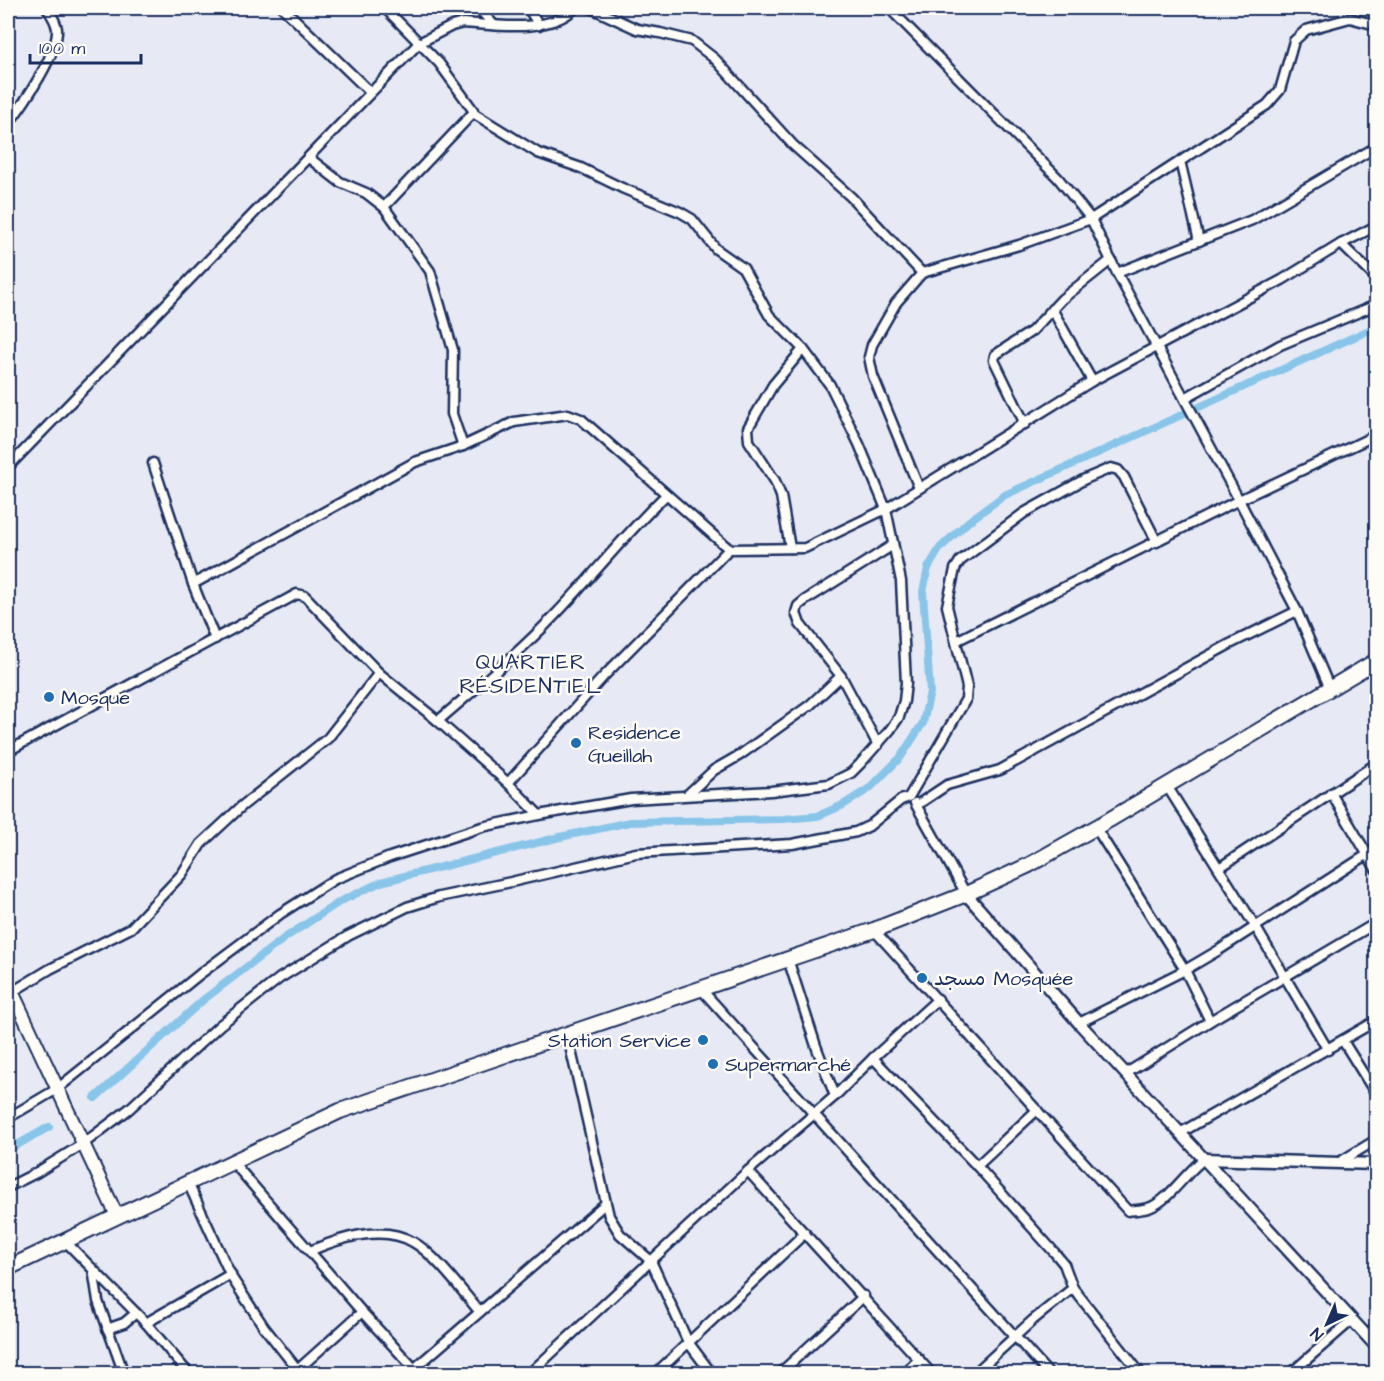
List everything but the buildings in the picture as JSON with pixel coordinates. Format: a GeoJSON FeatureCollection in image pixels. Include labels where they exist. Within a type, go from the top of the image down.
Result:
{"type":"FeatureCollection","features":[{"type":"Feature","properties":{"kind":"highway"},"geometry":{"type":"LineString","coordinates":[[8,1266],[66,1242],[340,1111],[874,930],[966,894],[1029,865],[1096,828],[1377,662]]}},
{"type":"Feature","properties":{"kind":"main road"},"geometry":{"type":"LineString","coordinates":[[10,988],[117,1216]]}},
{"type":"Feature","properties":{"kind":"street"},"geometry":{"type":"LineString","coordinates":[[8,124],[34,87],[57,39],[56,23],[47,8]]}},
{"type":"Feature","properties":{"kind":"street"},"geometry":{"type":"LineString","coordinates":[[283,8],[370,92]]}},
{"type":"Feature","properties":{"kind":"street"},"geometry":{"type":"LineString","coordinates":[[8,1118],[57,1089],[208,968],[280,914],[335,879],[390,857],[482,827],[539,815],[631,799],[822,786],[851,773],[878,745],[899,717],[906,683],[901,581],[886,509],[844,411],[830,386],[803,350],[769,315],[743,268],[716,249],[692,219],[581,168],[538,153],[473,113],[439,63],[385,8]]}},
{"type":"Feature","properties":{"kind":"street"},"geometry":{"type":"LineString","coordinates":[[478,8],[494,25]]}},
{"type":"Feature","properties":{"kind":"street"},"geometry":{"type":"LineString","coordinates":[[528,8],[539,25]]}},
{"type":"Feature","properties":{"kind":"street"},"geometry":{"type":"LineString","coordinates":[[8,467],[419,43],[452,26],[464,23],[539,25],[565,16],[575,8]]}},
{"type":"Feature","properties":{"kind":"street"},"geometry":{"type":"LineString","coordinates":[[591,8],[637,29],[692,41],[708,53],[792,146],[851,197],[922,273]]}},
{"type":"Feature","properties":{"kind":"street"},"geometry":{"type":"LineString","coordinates":[[889,8],[1058,178],[1091,219],[1117,273],[1297,611],[1330,689]]}},
{"type":"Feature","properties":{"kind":"street"},"geometry":{"type":"LineString","coordinates":[[918,488],[873,376],[869,357],[872,345],[896,303],[922,273],[1019,245],[1091,219],[1267,105],[1280,90],[1294,41],[1306,30],[1350,18],[1377,25]]}},
{"type":"Feature","properties":{"kind":"street"},"geometry":{"type":"LineString","coordinates":[[384,207],[473,113]]}},
{"type":"Feature","properties":{"kind":"street"},"geometry":{"type":"LineString","coordinates":[[1117,273],[1252,220],[1377,147]]}},
{"type":"Feature","properties":{"kind":"street"},"geometry":{"type":"LineString","coordinates":[[309,158],[340,182],[366,193],[384,207],[430,271],[453,350],[452,414],[463,446]]}},
{"type":"Feature","properties":{"kind":"street"},"geometry":{"type":"LineString","coordinates":[[1179,162],[1199,241]]}},
{"type":"Feature","properties":{"kind":"street"},"geometry":{"type":"LineString","coordinates":[[193,584],[415,462],[463,446],[514,422],[568,414],[581,419],[729,549],[805,548],[886,509],[1092,381],[1157,348],[1377,226]]}},
{"type":"Feature","properties":{"kind":"street"},"geometry":{"type":"LineString","coordinates":[[1341,244],[1377,278]]}},
{"type":"Feature","properties":{"kind":"street"},"geometry":{"type":"LineString","coordinates":[[1025,424],[994,360],[995,355],[1032,331],[1052,309],[1111,260]]}},
{"type":"Feature","properties":{"kind":"street"},"geometry":{"type":"LineString","coordinates":[[1185,398],[1280,345],[1377,305]]}},
{"type":"Feature","properties":{"kind":"street"},"geometry":{"type":"LineString","coordinates":[[1052,309],[1092,381]]}},
{"type":"Feature","properties":{"kind":"street"},"geometry":{"type":"LineString","coordinates":[[789,548],[781,496],[775,482],[749,441],[747,428],[773,386],[803,350]]}},
{"type":"Feature","properties":{"kind":"street"},"geometry":{"type":"LineString","coordinates":[[956,641],[1239,500],[1377,435]]}},
{"type":"Feature","properties":{"kind":"street"},"geometry":{"type":"LineString","coordinates":[[153,463],[193,584],[215,639]]}},
{"type":"Feature","properties":{"kind":"street"},"geometry":{"type":"LineString","coordinates":[[8,1187],[36,1173],[83,1143],[129,1109],[220,1025],[280,978],[348,936],[407,908],[439,897],[636,853],[792,844],[856,832],[869,826],[901,800],[909,797],[968,694],[947,606],[955,569],[960,561],[1024,513],[1085,479],[1111,468],[1118,470],[1157,542]]}},
{"type":"Feature","properties":{"kind":"street"},"geometry":{"type":"LineString","coordinates":[[438,721],[519,651],[666,495]]}},
{"type":"Feature","properties":{"kind":"street"},"geometry":{"type":"LineString","coordinates":[[878,745],[841,676],[800,624],[796,614],[798,606],[893,545]]}},
{"type":"Feature","properties":{"kind":"street"},"geometry":{"type":"LineString","coordinates":[[508,783],[603,677],[729,549]]}},
{"type":"Feature","properties":{"kind":"street"},"geometry":{"type":"LineString","coordinates":[[8,751],[297,594],[301,594],[339,629],[379,673],[508,783],[539,815]]}},
{"type":"Feature","properties":{"kind":"street"},"geometry":{"type":"LineString","coordinates":[[917,805],[947,785],[1000,770],[1230,644],[1297,611]]}},
{"type":"Feature","properties":{"kind":"street"},"geometry":{"type":"LineString","coordinates":[[10,988],[131,928],[182,874],[201,844],[242,806],[328,738],[379,673]]}},
{"type":"Feature","properties":{"kind":"street"},"geometry":{"type":"LineString","coordinates":[[687,795],[714,770],[740,755],[810,705],[841,676]]}},
{"type":"Feature","properties":{"kind":"street"},"geometry":{"type":"LineString","coordinates":[[1219,868],[1377,764]]}},
{"type":"Feature","properties":{"kind":"street"},"geometry":{"type":"LineString","coordinates":[[1167,786],[1255,926],[1328,1050]]}},
{"type":"Feature","properties":{"kind":"street"},"geometry":{"type":"LineString","coordinates":[[1331,793],[1377,868]]}},
{"type":"Feature","properties":{"kind":"street"},"geometry":{"type":"LineString","coordinates":[[909,797],[917,805],[966,894],[1125,1074],[1377,1347]]}},
{"type":"Feature","properties":{"kind":"street"},"geometry":{"type":"LineString","coordinates":[[1096,828],[1185,970],[1210,1021]]}},
{"type":"Feature","properties":{"kind":"street"},"geometry":{"type":"LineString","coordinates":[[1079,1023],[1185,970],[1377,849]]}},
{"type":"Feature","properties":{"kind":"street"},"geometry":{"type":"LineString","coordinates":[[1125,1074],[1377,923]]}},
{"type":"Feature","properties":{"kind":"street"},"geometry":{"type":"LineString","coordinates":[[874,930],[1128,1211],[1152,1207],[1176,1187],[1191,1168],[1204,1159],[1377,1164]]}},
{"type":"Feature","properties":{"kind":"street"},"geometry":{"type":"LineString","coordinates":[[788,959],[834,1096]]}},
{"type":"Feature","properties":{"kind":"street"},"geometry":{"type":"LineString","coordinates":[[701,989],[1049,1374]]}},
{"type":"Feature","properties":{"kind":"street"},"geometry":{"type":"LineString","coordinates":[[529,1374],[938,999]]}},
{"type":"Feature","properties":{"kind":"street"},"geometry":{"type":"LineString","coordinates":[[1180,1133],[1377,1021]]}},
{"type":"Feature","properties":{"kind":"street"},"geometry":{"type":"LineString","coordinates":[[567,1033],[605,1204],[614,1226],[651,1261],[688,1342],[712,1374]]}},
{"type":"Feature","properties":{"kind":"street"},"geometry":{"type":"LineString","coordinates":[[1343,1041],[1377,1094]]}},
{"type":"Feature","properties":{"kind":"street"},"geometry":{"type":"LineString","coordinates":[[873,1058],[977,1166],[1064,1264],[1073,1288],[1141,1374]]}},
{"type":"Feature","properties":{"kind":"street"},"geometry":{"type":"LineString","coordinates":[[977,1166],[1037,1110]]}},
{"type":"Feature","properties":{"kind":"street"},"geometry":{"type":"LineString","coordinates":[[1338,1163],[1377,1140]]}},
{"type":"Feature","properties":{"kind":"street"},"geometry":{"type":"LineString","coordinates":[[232,1161],[362,1312],[417,1371],[479,1311],[605,1204]]}},
{"type":"Feature","properties":{"kind":"street"},"geometry":{"type":"LineString","coordinates":[[748,1171],[864,1296],[932,1374]]}},
{"type":"Feature","properties":{"kind":"street"},"geometry":{"type":"LineString","coordinates":[[188,1183],[231,1274],[264,1327],[297,1372],[362,1312]]}},
{"type":"Feature","properties":{"kind":"street"},"geometry":{"type":"LineString","coordinates":[[310,1251],[345,1238],[376,1233],[405,1238],[415,1243],[431,1257],[479,1311]]}},
{"type":"Feature","properties":{"kind":"street"},"geometry":{"type":"LineString","coordinates":[[655,1374],[805,1233]]}},
{"type":"Feature","properties":{"kind":"street"},"geometry":{"type":"LineString","coordinates":[[66,1242],[146,1323],[189,1374]]}},
{"type":"Feature","properties":{"kind":"street"},"geometry":{"type":"LineString","coordinates":[[93,1269],[98,1301],[123,1374]]}},
{"type":"Feature","properties":{"kind":"street"},"geometry":{"type":"LineString","coordinates":[[146,1323],[231,1274]]}},
{"type":"Feature","properties":{"kind":"street"},"geometry":{"type":"LineString","coordinates":[[974,1374],[1073,1288]]}},
{"type":"Feature","properties":{"kind":"street"},"geometry":{"type":"LineString","coordinates":[[779,1374],[864,1296]]}},
{"type":"Feature","properties":{"kind":"street"},"geometry":{"type":"LineString","coordinates":[[106,1329],[124,1323],[136,1313]]}},
{"type":"Feature","properties":{"kind":"street"},"geometry":{"type":"LineString","coordinates":[[1290,1373],[1352,1320]]}},
{"type":"Feature","properties":{"kind":"street"},"geometry":{"type":"LineString","coordinates":[[1366,1336],[1377,1326]]}},
{"type":"Feature","properties":{"kind":"street"},"geometry":{"type":"LineString","coordinates":[[904,1374],[920,1359]]}},
{"type":"Feature","properties":{"kind":"waterway"},"geometry":{"type":"LineString","coordinates":[[95,1098],[203,1000],[286,937],[341,901],[381,882],[560,837],[630,822],[784,819],[818,816],[843,805],[870,788],[900,758],[923,723],[930,692],[923,592],[928,568],[940,548],[969,521],[1005,495],[1376,327]]}},
{"type":"Feature","properties":{"kind":"waterway"},"geometry":{"type":"LineString","coordinates":[[8,1150],[49,1127]]}},
{"type":"Feature","properties":{"kind":"place","name":"Mosque"},"geometry":{"type":"Point","coordinates":[49,697]}},
{"type":"Feature","properties":{"kind":"place","name":"Residence Gueillah"},"geometry":{"type":"Point","coordinates":[576,743]}},
{"type":"Feature","properties":{"kind":"place","name":"مسجد Mosquée"},"geometry":{"type":"Point","coordinates":[922,978]}},
{"type":"Feature","properties":{"kind":"place","name":"Station Service"},"geometry":{"type":"Point","coordinates":[703,1040]}},
{"type":"Feature","properties":{"kind":"place","name":"Supermarché"},"geometry":{"type":"Point","coordinates":[713,1064]}},
{"type":"Feature","properties":{"kind":"district","name":"QUARTIER RÉSIDENTIEL"},"geometry":{"type":"Point","coordinates":[531,674]}}]}
